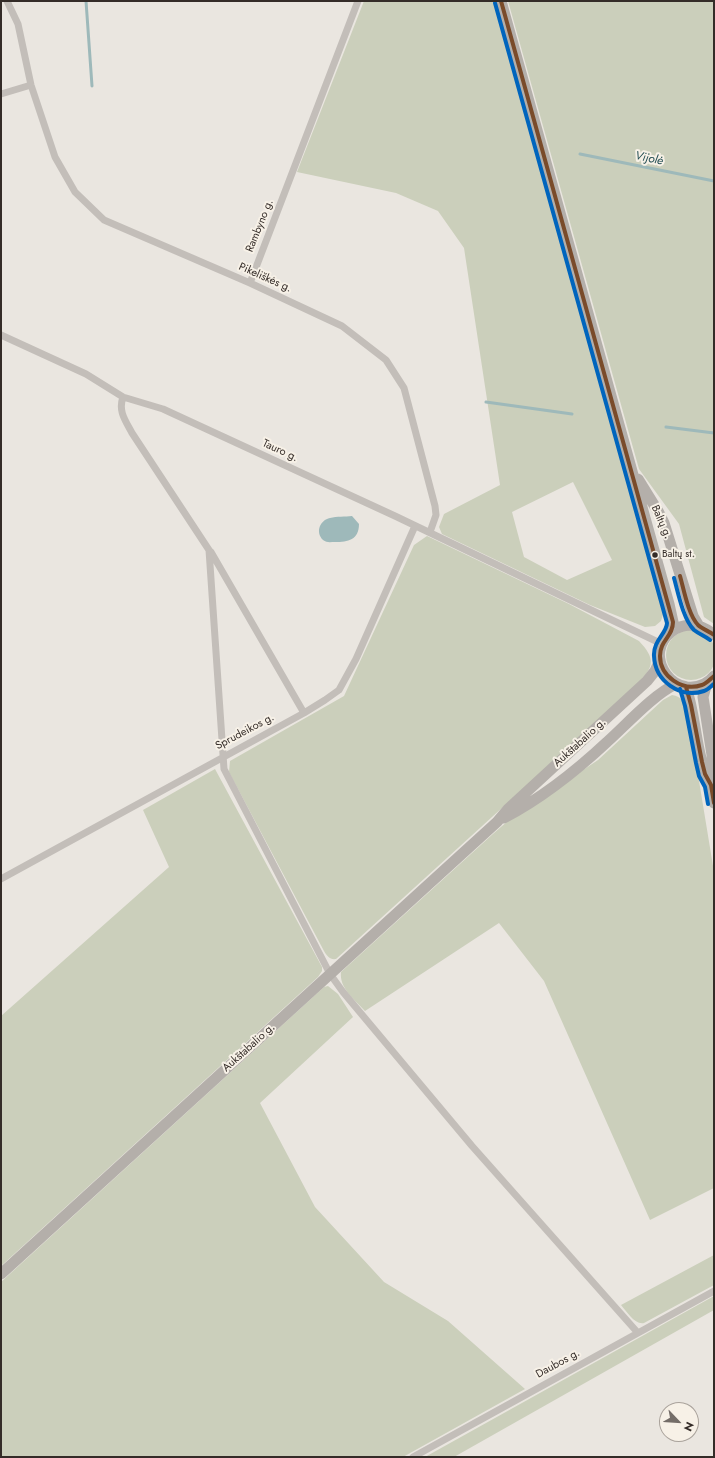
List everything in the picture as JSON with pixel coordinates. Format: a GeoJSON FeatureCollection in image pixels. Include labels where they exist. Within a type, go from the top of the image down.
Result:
{"type":"FeatureCollection","features":[{"type":"Feature","properties":{"kind":"main road","name":"Baltų g."},"geometry":{"type":"LineString","coordinates":[[501,1],[669,604],[673,622],[673,630]]}},
{"type":"Feature","properties":{"kind":"main road","name":"Baltų g."},"geometry":{"type":"LineString","coordinates":[[630,467],[664,522],[692,616],[699,626]]}},
{"type":"Feature","properties":{"kind":"main road"},"geometry":{"type":"LineString","coordinates":[[711,680],[700,686],[681,685],[669,678],[663,670],[660,660],[660,652],[665,638],[673,630],[685,625],[699,626],[708,630],[714,635]]}},
{"type":"Feature","properties":{"kind":"main road","name":"Aukštabalio g."},"geometry":{"type":"LineString","coordinates":[[1,1274],[497,822],[508,809],[647,681],[655,671],[660,660]]}},
{"type":"Feature","properties":{"kind":"main road"},"geometry":{"type":"LineString","coordinates":[[711,680],[703,697],[714,771],[711,785]]}},
{"type":"Feature","properties":{"kind":"main road"},"geometry":{"type":"LineString","coordinates":[[681,685],[691,705],[702,762],[705,774],[711,785],[714,803]]}},
{"type":"Feature","properties":{"kind":"main road","name":"Aukštabalio g."},"geometry":{"type":"LineString","coordinates":[[497,822],[513,814],[580,767],[668,687],[681,685]]}},
{"type":"Feature","properties":{"kind":"street","name":"Pikeliškės g."},"geometry":{"type":"LineString","coordinates":[[7,1],[18,24],[31,85],[55,157],[74,192],[104,220],[250,283],[342,326],[386,360],[404,388],[435,506],[436,515],[430,532]]}},
{"type":"Feature","properties":{"kind":"street","name":"Rambyno g."},"geometry":{"type":"LineString","coordinates":[[250,283],[358,1]]}},
{"type":"Feature","properties":{"kind":"street"},"geometry":{"type":"LineString","coordinates":[[1,94],[31,85]]}},
{"type":"Feature","properties":{"kind":"street","name":"Tauro g."},"geometry":{"type":"LineString","coordinates":[[1,335],[86,374],[122,397],[163,409],[430,532],[662,644]]}},
{"type":"Feature","properties":{"kind":"street"},"geometry":{"type":"LineString","coordinates":[[122,397],[120,405],[124,418],[132,433],[209,550],[304,712]]}},
{"type":"Feature","properties":{"kind":"street","name":"Sprudeikos g."},"geometry":{"type":"LineString","coordinates":[[1,879],[304,712],[339,690],[356,659],[415,526]]}},
{"type":"Feature","properties":{"kind":"street"},"geometry":{"type":"LineString","coordinates":[[209,550],[224,769],[330,974],[343,992],[472,1146],[638,1333]]}},
{"type":"Feature","properties":{"kind":"street","name":"Daubos g."},"geometry":{"type":"LineString","coordinates":[[413,1457],[714,1291]]}},
{"type":"Feature","properties":{"kind":"green space"},"geometry":{"type":"Polygon","coordinates":[[[364,1],[493,1],[665,608],[661,621],[655,626],[645,627],[590,605],[442,534],[439,527],[444,514],[500,485],[464,248],[438,211],[396,193],[297,172],[364,1]],[[573,482],[512,512],[524,557],[567,580],[612,560],[573,482]]]}},
{"type":"Feature","properties":{"kind":"green space"},"geometry":{"type":"Polygon","coordinates":[[[508,1],[714,1],[714,624],[704,617],[679,524],[639,469],[508,1]]]}},
{"type":"Feature","properties":{"kind":"green space"},"geometry":{"type":"Polygon","coordinates":[[[427,536],[569,604],[639,641],[649,653],[651,663],[647,673],[637,685],[336,959],[332,959],[324,951],[229,772],[230,761],[344,696],[414,545],[427,536]]]}},
{"type":"Feature","properties":{"kind":"green space"},"geometry":{"type":"Polygon","coordinates":[[[691,630],[700,632],[709,637],[714,646],[716,655],[714,664],[709,673],[700,678],[691,680],[682,678],[673,673],[668,664],[666,655],[668,646],[673,637],[682,632],[691,630]]]}},
{"type":"Feature","properties":{"kind":"green space"},"geometry":{"type":"Polygon","coordinates":[[[672,695],[683,701],[688,714],[714,872],[714,1188],[650,1220],[544,981],[499,923],[365,1011],[352,998],[345,988],[342,983],[341,972],[509,820],[598,760],[663,700],[672,695]]]}},
{"type":"Feature","properties":{"kind":"green space"},"geometry":{"type":"Polygon","coordinates":[[[215,769],[322,967],[322,971],[318,977],[1,1266],[1,1016],[169,867],[143,810],[215,769]]]}},
{"type":"Feature","properties":{"kind":"green space"},"geometry":{"type":"Polygon","coordinates":[[[328,986],[338,994],[353,1017],[260,1103],[315,1207],[384,1282],[448,1321],[525,1389],[403,1457],[1,1457],[1,1282],[324,987],[328,986]]]}},
{"type":"Feature","properties":{"kind":"green space"},"geometry":{"type":"Polygon","coordinates":[[[714,1255],[714,1285],[644,1323],[634,1320],[621,1305],[714,1255]]]}},
{"type":"Feature","properties":{"kind":"green space"},"geometry":{"type":"Polygon","coordinates":[[[714,1296],[714,1310],[454,1457],[425,1457],[714,1296]]]}},
{"type":"Feature","properties":{"kind":"water"},"geometry":{"type":"Polygon","coordinates":[[[352,516],[359,524],[359,529],[355,537],[348,541],[326,542],[323,540],[319,530],[321,524],[326,519],[352,516]]]}},
{"type":"Feature","properties":{"kind":"waterway"},"geometry":{"type":"LineString","coordinates":[[86,1],[92,86]]}},
{"type":"Feature","properties":{"kind":"waterway","name":"Vijolė"},"geometry":{"type":"LineString","coordinates":[[580,154],[714,181]]}},
{"type":"Feature","properties":{"kind":"waterway"},"geometry":{"type":"LineString","coordinates":[[486,402],[572,414]]}},
{"type":"Feature","properties":{"kind":"waterway"},"geometry":{"type":"LineString","coordinates":[[666,427],[714,433]]}},
{"type":"Feature","properties":{"kind":"transit line"},"geometry":{"type":"LineString","coordinates":[[501,1],[673,622],[671,631],[662,646],[660,656],[661,663],[668,676],[674,681],[687,686],[694,687],[704,684],[714,676]]}},
{"type":"Feature","properties":{"kind":"transit line"},"geometry":{"type":"LineString","coordinates":[[495,3],[667,623],[654,651],[655,665],[664,680],[670,686],[678,690],[695,693],[708,689],[714,684]]}},
{"type":"Feature","properties":{"kind":"transit line"},"geometry":{"type":"LineString","coordinates":[[680,576],[692,615],[698,625],[714,635]]}},
{"type":"Feature","properties":{"kind":"transit line"},"geometry":{"type":"LineString","coordinates":[[674,578],[681,605],[690,625],[694,630],[710,640]]}},
{"type":"Feature","properties":{"kind":"transit line"},"geometry":{"type":"LineString","coordinates":[[686,687],[702,762],[705,774],[711,785],[714,803]]}},
{"type":"Feature","properties":{"kind":"transit line"},"geometry":{"type":"LineString","coordinates":[[680,689],[685,706],[699,776],[705,787],[708,804]]}},
{"type":"Feature","properties":{"kind":"place","name":"Baltų st."},"geometry":{"type":"Point","coordinates":[655,555]}}]}
